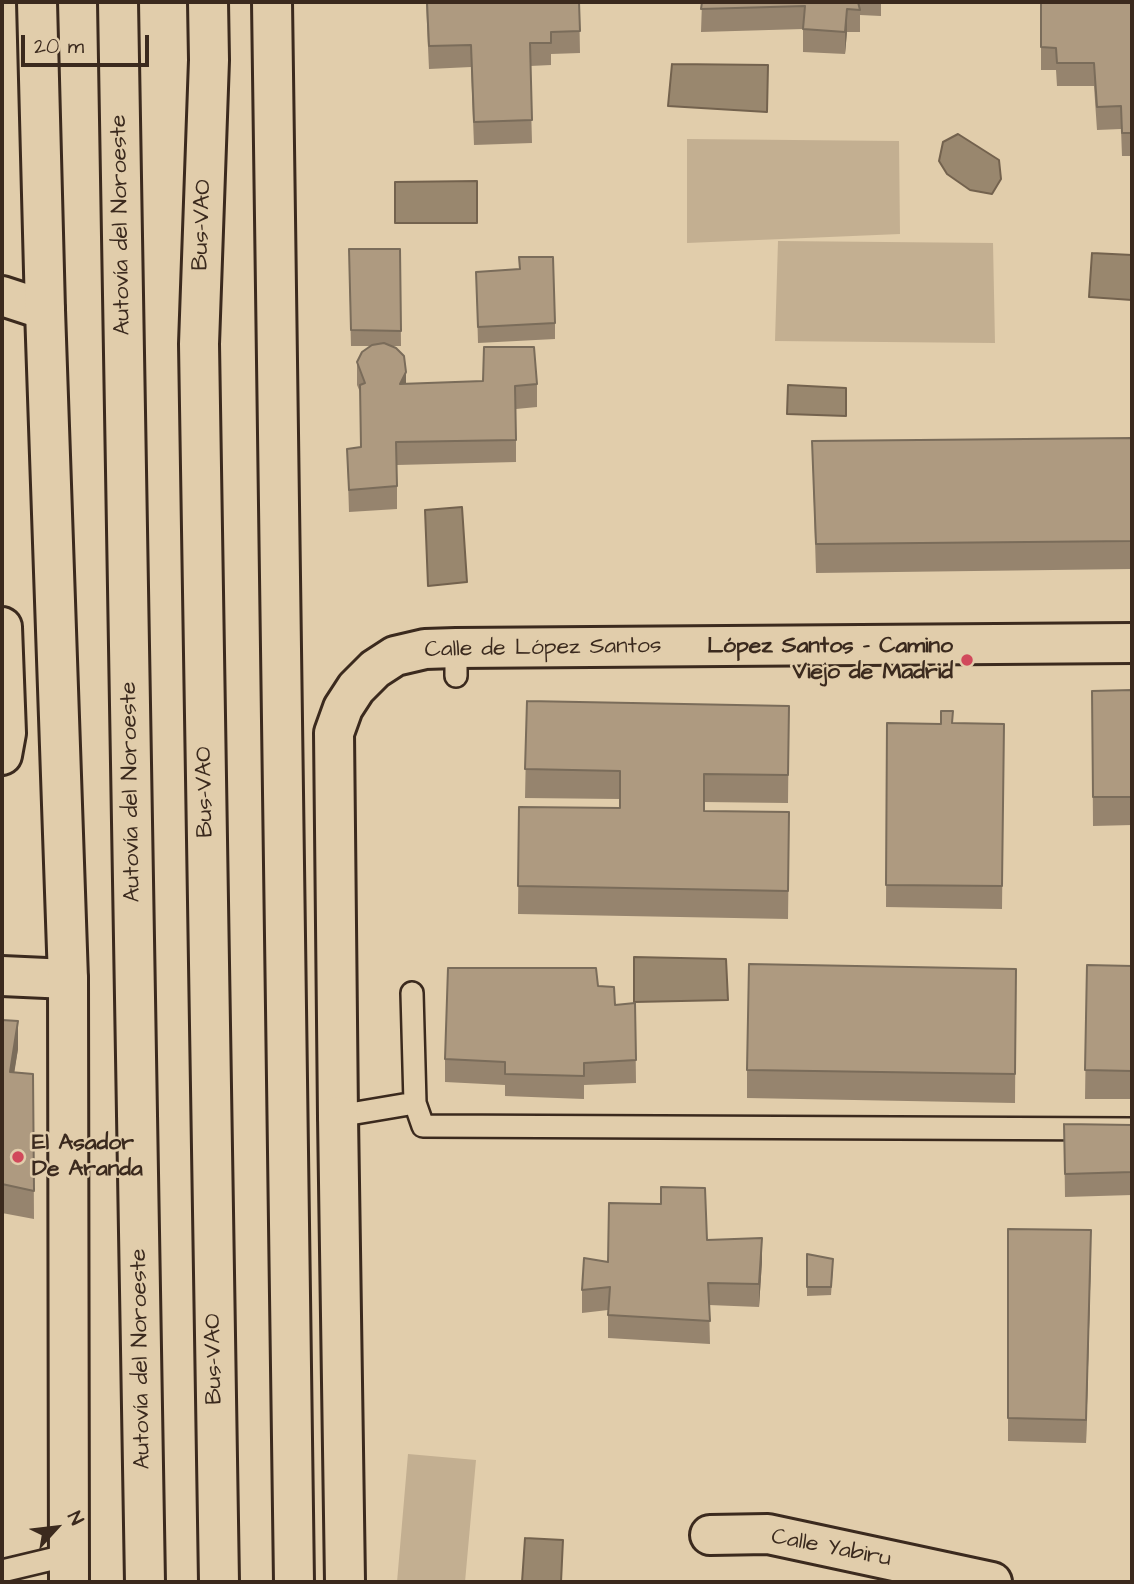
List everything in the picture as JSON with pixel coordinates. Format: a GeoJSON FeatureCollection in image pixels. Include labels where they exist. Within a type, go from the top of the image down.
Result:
{"type":"FeatureCollection","features":[{"type":"Feature","properties":{"kind":"main road","name":"Autovía del Noroeste"},"geometry":{"type":"LineString","coordinates":[[118,2],[145,1582]]}},
{"type":"Feature","properties":{"kind":"main road"},"geometry":{"type":"LineString","coordinates":[[181,2],[199,344]]}},
{"type":"Feature","properties":{"kind":"main road","name":"Bus-VAO"},"geometry":{"type":"LineString","coordinates":[[208,2],[209,60],[199,344],[219,1582]]}},
{"type":"Feature","properties":{"kind":"main road"},"geometry":{"type":"LineString","coordinates":[[272,2],[294,1582]]}},
{"type":"Feature","properties":{"kind":"main road"},"geometry":{"type":"LineString","coordinates":[[31,5],[45,310],[68,979],[69,1569]]}},
{"type":"Feature","properties":{"kind":"main road"},"geometry":{"type":"LineString","coordinates":[[2,296],[45,310]]}},
{"type":"Feature","properties":{"kind":"main road"},"geometry":{"type":"LineString","coordinates":[[2,627],[6,733],[2,755]]}},
{"type":"Feature","properties":{"kind":"main road","name":"Calle de López Santos"},"geometry":{"type":"LineString","coordinates":[[345,1582],[334,733],[343,708],[356,688],[375,669],[395,656],[425,649],[456,662],[664,647],[1132,643]]}},
{"type":"Feature","properties":{"kind":"main road"},"geometry":{"type":"LineString","coordinates":[[2,976],[68,979]]}},
{"type":"Feature","properties":{"kind":"main road","name":"Calle Yabiru"},"geometry":{"type":"LineString","coordinates":[[710,1535],[768,1534],[992,1582]]}},
{"type":"Feature","properties":{"kind":"lane"},"geometry":{"type":"LineString","coordinates":[[412,993],[415,1103],[423,1126],[1132,1129]]}},
{"type":"Feature","properties":{"kind":"lane"},"geometry":{"type":"LineString","coordinates":[[338,1116],[415,1103]]}},
{"type":"Feature","properties":{"kind":"lane"},"geometry":{"type":"LineString","coordinates":[[2,1571],[69,1569]]}},
{"type":"Feature","properties":{"kind":"shaded area"},"geometry":{"type":"Polygon","coordinates":[[[672,64],[768,65],[767,112],[668,106],[672,64]]]}},
{"type":"Feature","properties":{"kind":"shaded area"},"geometry":{"type":"Polygon","coordinates":[[[958,134],[999,160],[1001,179],[992,194],[970,190],[947,174],[939,161],[943,142],[958,134]]]}},
{"type":"Feature","properties":{"kind":"shaded area"},"geometry":{"type":"Polygon","coordinates":[[[687,139],[899,141],[900,234],[687,243],[687,139]]]}},
{"type":"Feature","properties":{"kind":"shaded area"},"geometry":{"type":"Polygon","coordinates":[[[477,181],[477,223],[395,223],[395,182],[477,181]]]}},
{"type":"Feature","properties":{"kind":"shaded area"},"geometry":{"type":"Polygon","coordinates":[[[778,241],[993,243],[995,343],[775,341],[778,241]]]}},
{"type":"Feature","properties":{"kind":"shaded area"},"geometry":{"type":"Polygon","coordinates":[[[1092,253],[1132,255],[1132,300],[1089,297],[1092,253]]]}},
{"type":"Feature","properties":{"kind":"shaded area"},"geometry":{"type":"Polygon","coordinates":[[[788,385],[846,388],[846,416],[787,414],[788,385]]]}},
{"type":"Feature","properties":{"kind":"shaded area"},"geometry":{"type":"Polygon","coordinates":[[[462,507],[467,582],[428,586],[425,510],[462,507]]]}},
{"type":"Feature","properties":{"kind":"shaded area"},"geometry":{"type":"Polygon","coordinates":[[[634,957],[726,959],[728,1000],[634,1002],[634,957]]]}},
{"type":"Feature","properties":{"kind":"shaded area"},"geometry":{"type":"Polygon","coordinates":[[[408,1454],[476,1460],[465,1582],[397,1582],[408,1454]]]}},
{"type":"Feature","properties":{"kind":"shaded area"},"geometry":{"type":"Polygon","coordinates":[[[525,1538],[563,1540],[561,1582],[522,1582],[525,1538]]]}},
{"type":"Feature","properties":{"kind":"building"},"geometry":{"type":"Polygon","coordinates":[[[427,2],[579,2],[580,31],[551,32],[551,43],[530,43],[532,120],[474,122],[471,45],[429,46],[427,2]]]}},
{"type":"Feature","properties":{"kind":"building"},"geometry":{"type":"Polygon","coordinates":[[[702,2],[858,2],[860,10],[847,9],[845,32],[803,29],[805,6],[701,9],[702,2]]]}},
{"type":"Feature","properties":{"kind":"building"},"geometry":{"type":"Polygon","coordinates":[[[1041,2],[1132,2],[1132,133],[1122,133],[1121,106],[1097,107],[1094,63],[1057,63],[1056,48],[1041,47],[1041,2]]]}},
{"type":"Feature","properties":{"kind":"building"},"geometry":{"type":"Polygon","coordinates":[[[349,249],[400,249],[401,331],[351,330],[349,249]]]}},
{"type":"Feature","properties":{"kind":"building"},"geometry":{"type":"Polygon","coordinates":[[[519,257],[553,257],[555,323],[478,327],[476,272],[520,269],[519,257]]]}},
{"type":"Feature","properties":{"kind":"building"},"geometry":{"type":"Polygon","coordinates":[[[384,343],[396,348],[404,356],[406,372],[400,384],[483,381],[484,347],[534,347],[537,384],[515,386],[516,440],[396,442],[397,486],[349,490],[347,449],[361,447],[360,385],[365,383],[357,362],[362,352],[372,345],[384,343]]]}},
{"type":"Feature","properties":{"kind":"building"},"geometry":{"type":"Polygon","coordinates":[[[1132,438],[1132,541],[816,544],[812,441],[1132,438]]]}},
{"type":"Feature","properties":{"kind":"building"},"geometry":{"type":"Polygon","coordinates":[[[1132,690],[1132,797],[1093,797],[1092,691],[1132,690]]]}},
{"type":"Feature","properties":{"kind":"building"},"geometry":{"type":"Polygon","coordinates":[[[527,701],[789,706],[788,775],[704,774],[704,811],[789,812],[788,891],[518,886],[519,807],[620,808],[620,771],[525,769],[527,701]]]}},
{"type":"Feature","properties":{"kind":"building"},"geometry":{"type":"Polygon","coordinates":[[[941,711],[953,711],[952,723],[1004,724],[1002,886],[886,885],[887,723],[941,724],[941,711]]]}},
{"type":"Feature","properties":{"kind":"building"},"geometry":{"type":"Polygon","coordinates":[[[749,964],[1016,969],[1015,1074],[747,1070],[749,964]]]}},
{"type":"Feature","properties":{"kind":"building"},"geometry":{"type":"Polygon","coordinates":[[[1087,965],[1132,966],[1132,1071],[1085,1070],[1087,965]]]}},
{"type":"Feature","properties":{"kind":"building"},"geometry":{"type":"Polygon","coordinates":[[[448,968],[596,968],[598,986],[614,987],[615,1005],[635,1003],[636,1060],[584,1063],[584,1076],[505,1074],[505,1062],[445,1059],[448,968]]]}},
{"type":"Feature","properties":{"kind":"building","name":"El Asador De Aranda"},"geometry":{"type":"Polygon","coordinates":[[[2,1020],[18,1021],[10,1072],[33,1074],[34,1191],[2,1184],[2,1020]]]}},
{"type":"Feature","properties":{"kind":"building"},"geometry":{"type":"Polygon","coordinates":[[[1064,1124],[1132,1125],[1132,1172],[1065,1174],[1064,1124]]]}},
{"type":"Feature","properties":{"kind":"building"},"geometry":{"type":"Polygon","coordinates":[[[661,1187],[705,1188],[707,1240],[762,1238],[759,1284],[708,1283],[710,1321],[608,1315],[610,1287],[582,1290],[584,1258],[608,1262],[609,1203],[661,1204],[661,1187]]]}},
{"type":"Feature","properties":{"kind":"building"},"geometry":{"type":"Polygon","coordinates":[[[1008,1229],[1091,1230],[1086,1420],[1008,1418],[1008,1229]]]}},
{"type":"Feature","properties":{"kind":"building"},"geometry":{"type":"Polygon","coordinates":[[[807,1254],[833,1259],[831,1287],[807,1287],[807,1254]]]}},
{"type":"Feature","properties":{"kind":"place","name":"López Santos - Camino Viejo de Madrid"},"geometry":{"type":"Point","coordinates":[967,660]}},
{"type":"Feature","properties":{"kind":"place","name":"El Asador De Aranda"},"geometry":{"type":"Point","coordinates":[18,1157]}}]}
